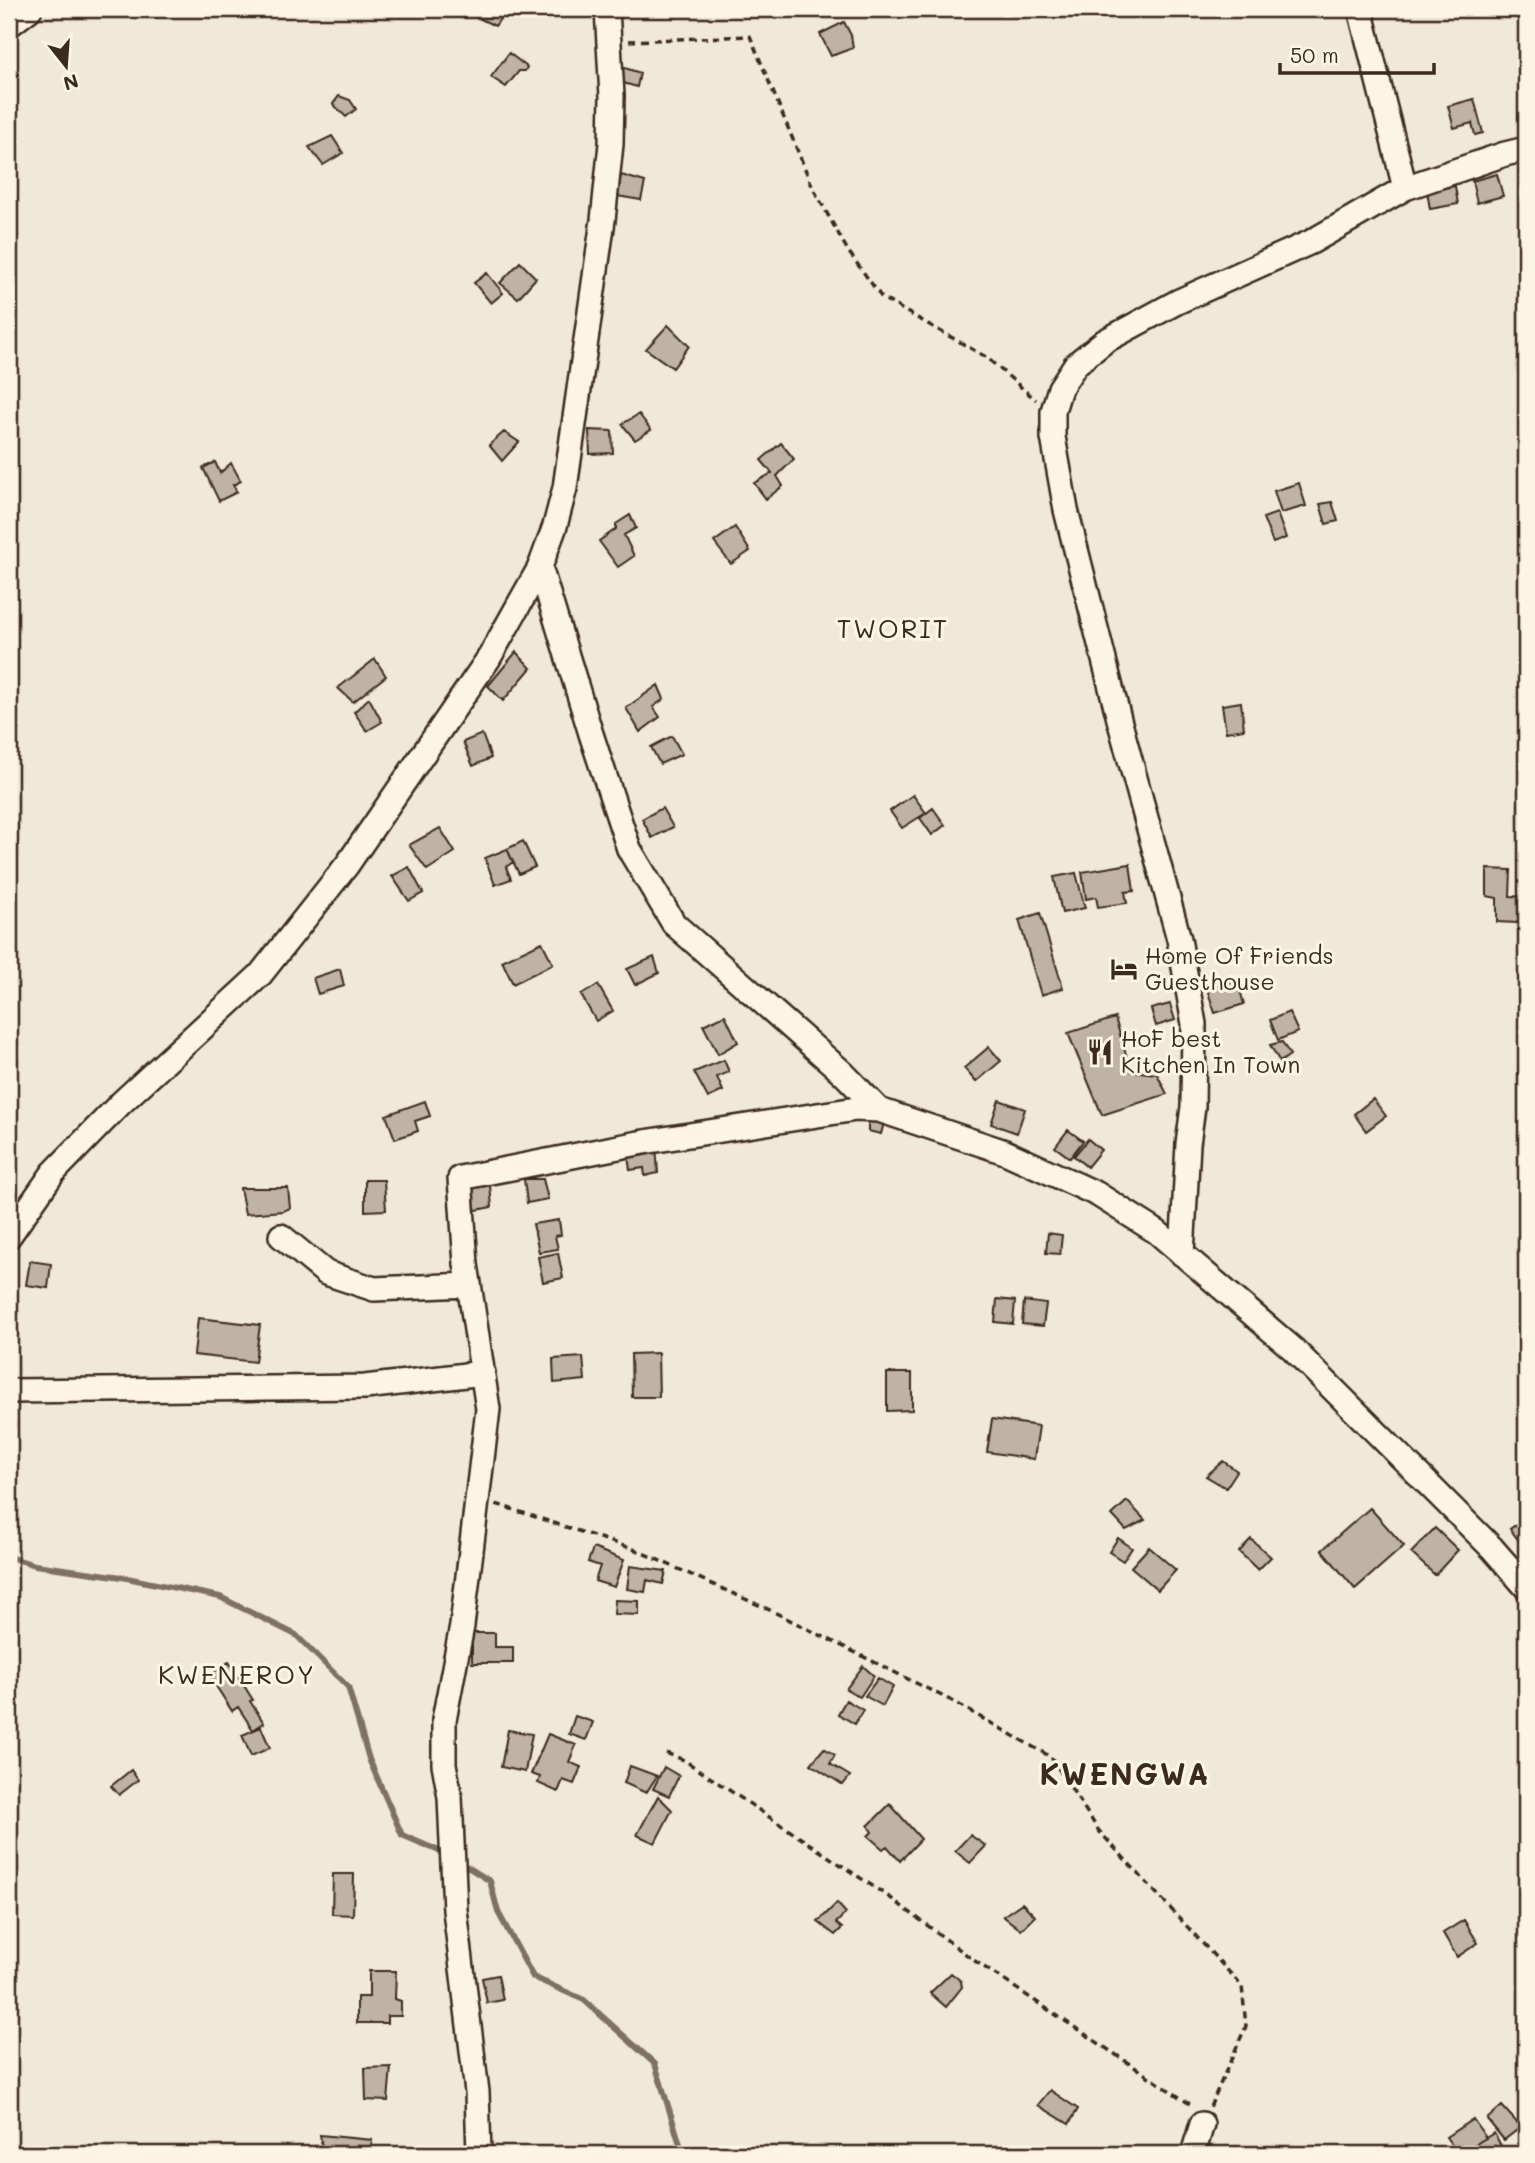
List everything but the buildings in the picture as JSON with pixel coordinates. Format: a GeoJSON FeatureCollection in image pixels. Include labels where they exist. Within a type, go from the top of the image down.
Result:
{"type":"FeatureCollection","features":[{"type":"Feature","properties":{"kind":"street"},"geometry":{"type":"LineString","coordinates":[[9,25],[30,9]]}},
{"type":"Feature","properties":{"kind":"street"},"geometry":{"type":"LineString","coordinates":[[9,1236],[53,1173],[121,1103],[260,975],[303,923],[347,865],[481,669],[540,567],[565,488],[603,220],[611,144],[612,96],[607,9]]}},
{"type":"Feature","properties":{"kind":"street"},"geometry":{"type":"LineString","coordinates":[[1360,9],[1405,188]]}},
{"type":"Feature","properties":{"kind":"street"},"geometry":{"type":"LineString","coordinates":[[1182,1254],[1188,1144],[1193,1107],[1194,1024],[1179,939],[1066,510],[1053,437],[1053,411],[1060,388],[1076,364],[1105,341],[1177,302],[1311,242],[1405,188],[1526,149]]}},
{"type":"Feature","properties":{"kind":"street"},"geometry":{"type":"LineString","coordinates":[[540,567],[629,849],[653,892],[674,924],[843,1073],[879,1110]]}},
{"type":"Feature","properties":{"kind":"street"},"geometry":{"type":"LineString","coordinates":[[479,2154],[477,2092],[455,1910],[450,1797],[444,1764],[444,1720],[462,1626],[488,1409],[469,1285],[460,1205],[460,1178],[644,1142],[856,1109],[879,1110],[1005,1152],[1097,1194],[1157,1232],[1293,1349],[1492,1548],[1526,1587]]}},
{"type":"Feature","properties":{"kind":"street"},"geometry":{"type":"LineString","coordinates":[[281,1236],[326,1273],[374,1289],[469,1285]]}},
{"type":"Feature","properties":{"kind":"street"},"geometry":{"type":"LineString","coordinates":[[9,1391],[365,1387],[483,1373]]}},
{"type":"Feature","properties":{"kind":"street"},"geometry":{"type":"LineString","coordinates":[[1193,2154],[1204,2120]]}},
{"type":"Feature","properties":{"kind":"path"},"geometry":{"type":"LineString","coordinates":[[609,43],[750,36],[813,188],[848,251],[883,298],[986,357],[1038,402],[1053,411]]}},
{"type":"Feature","properties":{"kind":"path"},"geometry":{"type":"LineString","coordinates":[[477,1498],[636,1550],[772,1611],[952,1701],[1051,1757],[1099,1831],[1242,1986],[1246,2026],[1204,2120],[975,1961],[880,1891],[684,1760],[666,1753]]}},
{"type":"Feature","properties":{"kind":"waterway"},"geometry":{"type":"LineString","coordinates":[[9,1557],[35,1565],[122,1577],[220,1597],[296,1635],[348,1687],[369,1759],[402,1835],[446,1854]]}},
{"type":"Feature","properties":{"kind":"waterway"},"geometry":{"type":"LineString","coordinates":[[458,1861],[490,1881],[498,1912],[533,1977],[584,2000],[655,2064],[683,2154]]}},
{"type":"Feature","properties":{"kind":"place","name":"Home Of Friends Guesthouse"},"geometry":{"type":"Point","coordinates":[1124,969]}},
{"type":"Feature","properties":{"kind":"place","name":"HoF best Kitchen In Town"},"geometry":{"type":"Point","coordinates":[1100,1052]}},
{"type":"Feature","properties":{"kind":"district","name":"TWORIT"},"geometry":{"type":"Point","coordinates":[893,629]}},
{"type":"Feature","properties":{"kind":"district","name":"KWENEROY"},"geometry":{"type":"Point","coordinates":[237,1675]}},
{"type":"Feature","properties":{"kind":"district","name":"KWENGWA"},"geometry":{"type":"Point","coordinates":[1125,1775]}}]}
